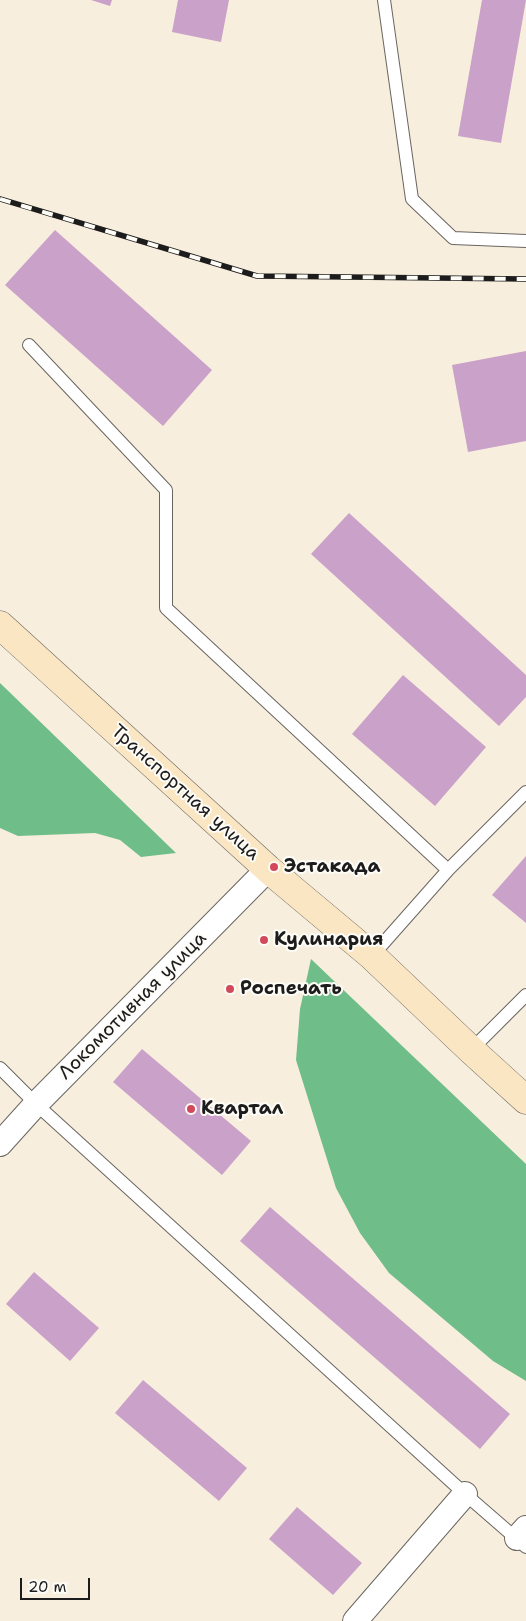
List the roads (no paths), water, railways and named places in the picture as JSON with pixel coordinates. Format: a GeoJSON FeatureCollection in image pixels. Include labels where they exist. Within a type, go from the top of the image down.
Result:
{"type":"FeatureCollection","features":[{"type":"Feature","properties":{"kind":"street","name":"Транспортная улица"},"geometry":{"type":"LineString","coordinates":[[0,625],[268,869],[372,956],[526,1100]]}},
{"type":"Feature","properties":{"kind":"street","name":"Локомотивная улица"},"geometry":{"type":"LineString","coordinates":[[0,1144],[36,1104],[268,869]]}},
{"type":"Feature","properties":{"kind":"street"},"geometry":{"type":"LineString","coordinates":[[355,1621],[465,1494]]}},
{"type":"Feature","properties":{"kind":"lane"},"geometry":{"type":"LineString","coordinates":[[384,0],[412,198],[453,238],[526,241]]}},
{"type":"Feature","properties":{"kind":"lane"},"geometry":{"type":"LineString","coordinates":[[30,345],[166,490],[166,608],[448,870]]}},
{"type":"Feature","properties":{"kind":"lane"},"geometry":{"type":"LineString","coordinates":[[372,956],[448,870],[526,792]]}},
{"type":"Feature","properties":{"kind":"lane"},"geometry":{"type":"LineString","coordinates":[[471,1050],[526,995]]}},
{"type":"Feature","properties":{"kind":"lane"},"geometry":{"type":"LineString","coordinates":[[0,1068],[36,1104],[465,1494],[523,1538]]}},
{"type":"Feature","properties":{"kind":"railway"},"geometry":{"type":"LineString","coordinates":[[0,199],[257,276],[526,279]]}},
{"type":"Feature","properties":{"kind":"place","name":"Эстакада"},"geometry":{"type":"Point","coordinates":[274,867]}},
{"type":"Feature","properties":{"kind":"place","name":"Кулинария"},"geometry":{"type":"Point","coordinates":[264,940]}},
{"type":"Feature","properties":{"kind":"place","name":"Роспечать"},"geometry":{"type":"Point","coordinates":[230,989]}},
{"type":"Feature","properties":{"kind":"place","name":"Квартал"},"geometry":{"type":"Point","coordinates":[191,1109]}}]}
